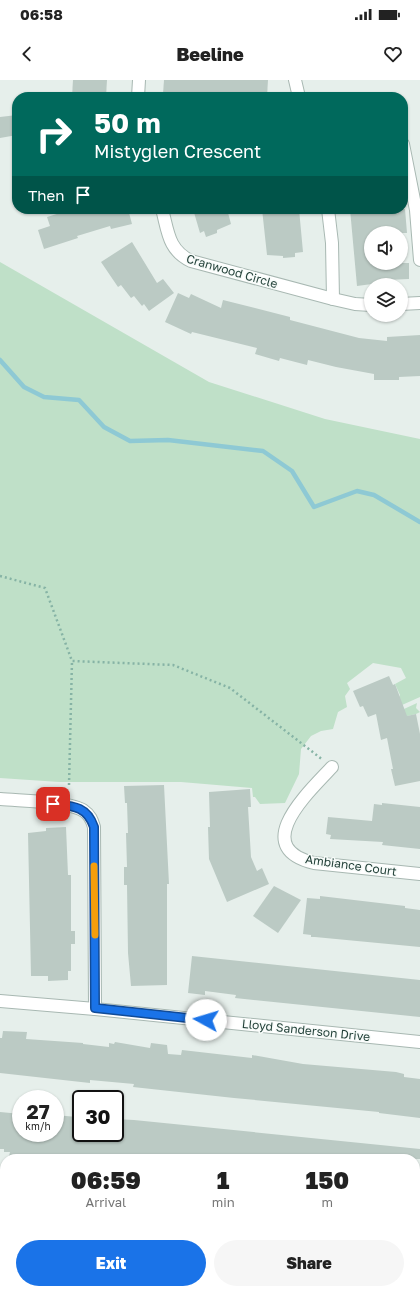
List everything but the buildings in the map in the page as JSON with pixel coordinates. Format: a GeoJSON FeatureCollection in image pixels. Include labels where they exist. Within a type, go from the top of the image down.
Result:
{"type":"FeatureCollection","features":[{"type":"Feature","properties":{"kind":"street"},"geometry":{"type":"LineString","coordinates":[[138,80],[138,92]]}},
{"type":"Feature","properties":{"kind":"street"},"geometry":{"type":"LineString","coordinates":[[295,80],[298,92]]}},
{"type":"Feature","properties":{"kind":"street"},"geometry":{"type":"LineString","coordinates":[[408,169],[416,210],[420,260]]}},
{"type":"Feature","properties":{"kind":"street","name":"Cranwood Circle"},"geometry":{"type":"LineString","coordinates":[[163,214],[173,247],[181,256],[191,261],[333,299],[364,305]]}},
{"type":"Feature","properties":{"kind":"street"},"geometry":{"type":"LineString","coordinates":[[329,214],[332,243],[333,299]]}},
{"type":"Feature","properties":{"kind":"street"},"geometry":{"type":"LineString","coordinates":[[408,304],[420,303]]}},
{"type":"Feature","properties":{"kind":"street","name":"Ambiance Court"},"geometry":{"type":"LineString","coordinates":[[332,767],[293,810],[286,825],[285,838],[288,847],[295,856],[314,863],[420,874]]}},
{"type":"Feature","properties":{"kind":"street"},"geometry":{"type":"LineString","coordinates":[[0,799],[66,805],[79,808],[90,817],[94,827],[95,1008]]}},
{"type":"Feature","properties":{"kind":"street","name":"Lloyd Sanderson Drive"},"geometry":{"type":"LineString","coordinates":[[0,1001],[95,1008],[420,1042]]}},
{"type":"Feature","properties":{"kind":"path"},"geometry":{"type":"LineString","coordinates":[[0,576],[45,588],[72,661],[69,784]]}},
{"type":"Feature","properties":{"kind":"path"},"geometry":{"type":"LineString","coordinates":[[72,661],[173,665],[201,676],[230,688],[332,767]]}},
{"type":"Feature","properties":{"kind":"green space"},"geometry":{"type":"Polygon","coordinates":[[[0,262],[209,382],[325,419],[420,439],[420,697],[402,705],[404,709],[417,703],[416,708],[420,712],[390,720],[400,695],[395,684],[406,678],[401,668],[373,663],[347,683],[350,689],[345,696],[347,707],[338,712],[333,729],[321,731],[311,736],[301,749],[299,774],[285,803],[260,804],[255,797],[253,797],[252,788],[181,782],[59,782],[0,778],[0,262]]]}},
{"type":"Feature","properties":{"kind":"waterway"},"geometry":{"type":"LineString","coordinates":[[0,360],[24,387],[44,397],[79,400],[104,427],[130,441],[168,440],[263,451],[292,471],[314,507],[357,491],[374,495],[420,522]]}},
{"type":"Feature","properties":{"kind":"slow traffic"},"geometry":{"type":"LineString","coordinates":[[94,866],[95,935]]}},
{"type":"Feature","properties":{"kind":"route"},"geometry":{"type":"LineString","coordinates":[[53,804],[79,808],[90,817],[94,827],[95,1008],[206,1020]]}}]}
